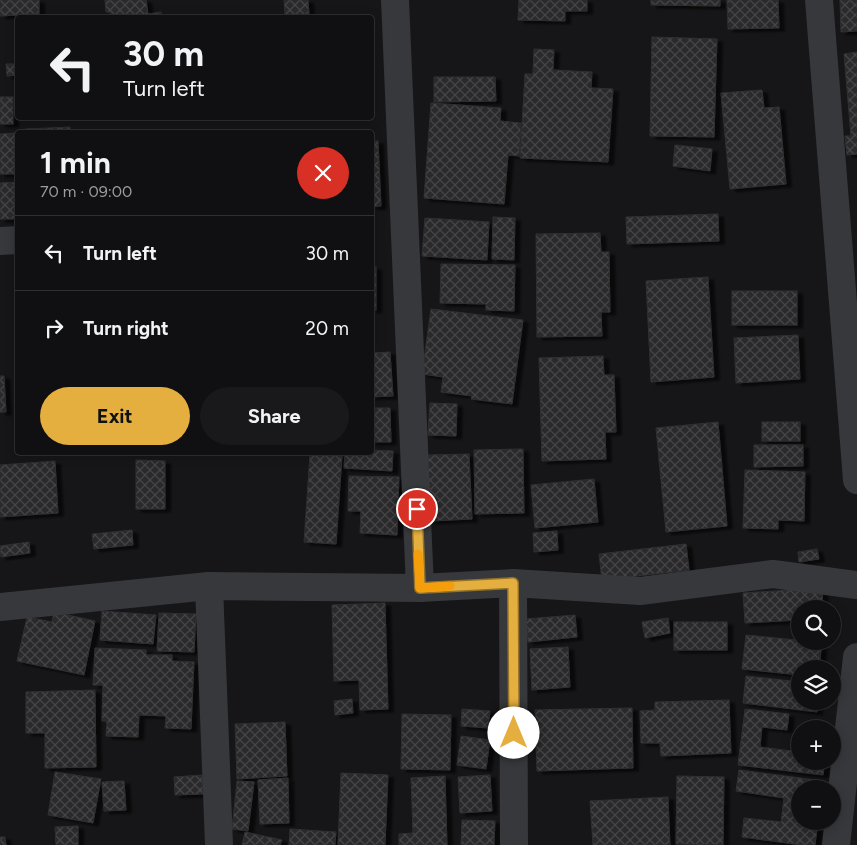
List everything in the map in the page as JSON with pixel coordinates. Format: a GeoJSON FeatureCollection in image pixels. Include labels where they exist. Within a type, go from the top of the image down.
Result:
{"type":"FeatureCollection","features":[{"type":"Feature","properties":{"kind":"street"},"geometry":{"type":"LineString","coordinates":[[395,0],[420,588]]}},
{"type":"Feature","properties":{"kind":"street"},"geometry":{"type":"LineString","coordinates":[[819,0],[857,480]]}},
{"type":"Feature","properties":{"kind":"street"},"geometry":{"type":"LineString","coordinates":[[0,242],[15,240]]}},
{"type":"Feature","properties":{"kind":"street"},"geometry":{"type":"LineString","coordinates":[[0,607],[210,586],[420,588],[513,583],[640,592],[773,574],[857,585]]}},
{"type":"Feature","properties":{"kind":"street"},"geometry":{"type":"LineString","coordinates":[[513,583],[514,845]]}},
{"type":"Feature","properties":{"kind":"street"},"geometry":{"type":"LineString","coordinates":[[210,586],[219,845]]}},
{"type":"Feature","properties":{"kind":"street"},"geometry":{"type":"LineString","coordinates":[[836,845],[857,657]]}},
{"type":"Feature","properties":{"kind":"building"},"geometry":{"type":"Polygon","coordinates":[[[0,0],[39,0],[39,14],[0,16],[0,0]]]}},
{"type":"Feature","properties":{"kind":"building"},"geometry":{"type":"Polygon","coordinates":[[[105,0],[146,0],[148,14],[161,12],[161,15],[110,15],[110,12],[106,12],[105,0]]]}},
{"type":"Feature","properties":{"kind":"building"},"geometry":{"type":"Polygon","coordinates":[[[284,0],[308,0],[309,14],[285,15],[284,0]]]}},
{"type":"Feature","properties":{"kind":"building"},"geometry":{"type":"Polygon","coordinates":[[[519,0],[587,0],[587,11],[565,11],[565,21],[518,20],[519,0]]]}},
{"type":"Feature","properties":{"kind":"building"},"geometry":{"type":"Polygon","coordinates":[[[651,0],[720,0],[720,6],[651,5],[651,0]]]}},
{"type":"Feature","properties":{"kind":"building"},"geometry":{"type":"Polygon","coordinates":[[[727,0],[778,0],[779,28],[728,29],[727,0]]]}},
{"type":"Feature","properties":{"kind":"building"},"geometry":{"type":"Polygon","coordinates":[[[840,0],[857,0],[857,31],[841,32],[840,0]]]}},
{"type":"Feature","properties":{"kind":"building"},"geometry":{"type":"Polygon","coordinates":[[[652,37],[717,39],[714,137],[650,136],[652,37]]]}},
{"type":"Feature","properties":{"kind":"building"},"geometry":{"type":"Polygon","coordinates":[[[534,49],[554,50],[553,70],[592,72],[591,88],[613,89],[608,162],[520,158],[525,74],[533,74],[534,49]]]}},
{"type":"Feature","properties":{"kind":"building"},"geometry":{"type":"Polygon","coordinates":[[[857,52],[857,154],[847,155],[845,136],[851,136],[844,54],[857,52]]]}},
{"type":"Feature","properties":{"kind":"building"},"geometry":{"type":"Polygon","coordinates":[[[6,64],[15,64],[15,75],[7,76],[6,64]]]}},
{"type":"Feature","properties":{"kind":"building"},"geometry":{"type":"Polygon","coordinates":[[[434,77],[495,77],[496,101],[434,102],[434,77]]]}},
{"type":"Feature","properties":{"kind":"building"},"geometry":{"type":"Polygon","coordinates":[[[762,90],[764,108],[779,107],[786,184],[730,189],[721,93],[762,90]]]}},
{"type":"Feature","properties":{"kind":"building"},"geometry":{"type":"Polygon","coordinates":[[[0,97],[13,97],[13,124],[0,124],[0,97]]]}},
{"type":"Feature","properties":{"kind":"building"},"geometry":{"type":"Polygon","coordinates":[[[431,103],[501,108],[500,121],[521,123],[519,156],[508,155],[504,204],[424,198],[431,103]]]}},
{"type":"Feature","properties":{"kind":"building"},"geometry":{"type":"Polygon","coordinates":[[[70,127],[70,130],[25,129],[70,127]]]}},
{"type":"Feature","properties":{"kind":"building"},"geometry":{"type":"Polygon","coordinates":[[[15,133],[15,174],[0,174],[0,134],[15,133]]]}},
{"type":"Feature","properties":{"kind":"building"},"geometry":{"type":"Polygon","coordinates":[[[374,141],[378,141],[381,206],[374,207],[374,141]]]}},
{"type":"Feature","properties":{"kind":"building"},"geometry":{"type":"Polygon","coordinates":[[[675,145],[712,149],[710,171],[673,166],[675,145]]]}},
{"type":"Feature","properties":{"kind":"building"},"geometry":{"type":"Polygon","coordinates":[[[15,182],[15,219],[0,219],[0,183],[15,182]]]}},
{"type":"Feature","properties":{"kind":"building"},"geometry":{"type":"Polygon","coordinates":[[[718,214],[719,241],[627,244],[626,217],[718,214]]]}},
{"type":"Feature","properties":{"kind":"building"},"geometry":{"type":"Polygon","coordinates":[[[493,217],[515,218],[514,260],[492,259],[493,217]]]}},
{"type":"Feature","properties":{"kind":"building"},"geometry":{"type":"Polygon","coordinates":[[[425,218],[489,222],[487,260],[422,256],[425,218]]]}},
{"type":"Feature","properties":{"kind":"building"},"geometry":{"type":"Polygon","coordinates":[[[600,233],[601,252],[609,252],[610,312],[601,312],[602,336],[537,337],[536,234],[600,233]]]}},
{"type":"Feature","properties":{"kind":"building"},"geometry":{"type":"Polygon","coordinates":[[[441,264],[515,265],[514,311],[486,310],[486,304],[440,303],[441,264]]]}},
{"type":"Feature","properties":{"kind":"building"},"geometry":{"type":"Polygon","coordinates":[[[374,267],[376,267],[376,310],[374,310],[374,267]]]}},
{"type":"Feature","properties":{"kind":"building"},"geometry":{"type":"Polygon","coordinates":[[[708,277],[714,377],[651,382],[646,281],[708,277]]]}},
{"type":"Feature","properties":{"kind":"building"},"geometry":{"type":"Polygon","coordinates":[[[732,291],[797,291],[797,325],[732,325],[732,291]]]}},
{"type":"Feature","properties":{"kind":"building"},"geometry":{"type":"Polygon","coordinates":[[[431,309],[523,320],[512,404],[471,399],[472,396],[441,392],[443,377],[422,374],[431,309]]]}},
{"type":"Feature","properties":{"kind":"building"},"geometry":{"type":"Polygon","coordinates":[[[798,335],[800,379],[736,383],[734,338],[798,335]]]}},
{"type":"Feature","properties":{"kind":"building"},"geometry":{"type":"Polygon","coordinates":[[[390,352],[393,396],[374,397],[374,353],[390,352]]]}},
{"type":"Feature","properties":{"kind":"building"},"geometry":{"type":"Polygon","coordinates":[[[603,356],[604,375],[614,375],[616,432],[605,432],[606,459],[542,461],[539,358],[603,356]]]}},
{"type":"Feature","properties":{"kind":"building"},"geometry":{"type":"Polygon","coordinates":[[[0,376],[4,376],[6,412],[0,412],[0,376]]]}},
{"type":"Feature","properties":{"kind":"building"},"geometry":{"type":"Polygon","coordinates":[[[430,403],[457,404],[456,436],[428,435],[430,403]]]}},
{"type":"Feature","properties":{"kind":"building"},"geometry":{"type":"Polygon","coordinates":[[[374,408],[390,408],[391,442],[374,442],[374,408]]]}},
{"type":"Feature","properties":{"kind":"building"},"geometry":{"type":"Polygon","coordinates":[[[718,422],[727,526],[666,532],[656,428],[718,422]]]}},
{"type":"Feature","properties":{"kind":"building"},"geometry":{"type":"Polygon","coordinates":[[[762,422],[800,422],[800,441],[762,441],[762,422]]]}},
{"type":"Feature","properties":{"kind":"building"},"geometry":{"type":"Polygon","coordinates":[[[754,445],[803,445],[803,466],[754,467],[754,445]]]}},
{"type":"Feature","properties":{"kind":"building"},"geometry":{"type":"Polygon","coordinates":[[[523,449],[524,513],[475,514],[474,450],[523,449]]]}},
{"type":"Feature","properties":{"kind":"building"},"geometry":{"type":"Polygon","coordinates":[[[374,450],[393,451],[392,471],[344,468],[345,455],[374,455],[374,450]]]}},
{"type":"Feature","properties":{"kind":"building"},"geometry":{"type":"Polygon","coordinates":[[[469,454],[472,519],[430,521],[428,455],[469,454]]]}},
{"type":"Feature","properties":{"kind":"building"},"geometry":{"type":"Polygon","coordinates":[[[310,455],[342,456],[336,544],[304,542],[310,455]]]}},
{"type":"Feature","properties":{"kind":"building"},"geometry":{"type":"Polygon","coordinates":[[[136,460],[165,461],[165,509],[136,509],[136,460]]]}},
{"type":"Feature","properties":{"kind":"building"},"geometry":{"type":"Polygon","coordinates":[[[55,461],[58,513],[0,517],[0,465],[55,461]]]}},
{"type":"Feature","properties":{"kind":"building"},"geometry":{"type":"Polygon","coordinates":[[[745,470],[805,472],[804,521],[778,520],[778,529],[743,528],[745,470]]]}},
{"type":"Feature","properties":{"kind":"building"},"geometry":{"type":"Polygon","coordinates":[[[349,476],[399,477],[397,535],[360,533],[361,511],[348,511],[349,476]]]}},
{"type":"Feature","properties":{"kind":"building"},"geometry":{"type":"Polygon","coordinates":[[[594,479],[598,522],[535,528],[531,485],[594,479]]]}},
{"type":"Feature","properties":{"kind":"building"},"geometry":{"type":"Polygon","coordinates":[[[132,530],[133,545],[94,549],[92,534],[132,530]]]}},
{"type":"Feature","properties":{"kind":"building"},"geometry":{"type":"Polygon","coordinates":[[[557,531],[558,550],[534,552],[533,533],[557,531]]]}},
{"type":"Feature","properties":{"kind":"building"},"geometry":{"type":"Polygon","coordinates":[[[29,542],[30,553],[1,557],[0,546],[29,542]]]}},
{"type":"Feature","properties":{"kind":"building"},"geometry":{"type":"Polygon","coordinates":[[[686,544],[689,570],[602,580],[599,554],[686,544]]]}},
{"type":"Feature","properties":{"kind":"building"},"geometry":{"type":"Polygon","coordinates":[[[817,549],[819,559],[799,562],[798,552],[817,549]]]}},
{"type":"Feature","properties":{"kind":"building"},"geometry":{"type":"Polygon","coordinates":[[[822,588],[823,600],[791,600],[791,620],[745,623],[743,593],[822,588]]]}},
{"type":"Feature","properties":{"kind":"building"},"geometry":{"type":"Polygon","coordinates":[[[385,603],[388,709],[360,710],[359,680],[334,681],[332,605],[385,603]]]}},
{"type":"Feature","properties":{"kind":"building"},"geometry":{"type":"Polygon","coordinates":[[[102,611],[156,615],[153,644],[100,640],[102,611]]]}},
{"type":"Feature","properties":{"kind":"building"},"geometry":{"type":"Polygon","coordinates":[[[54,612],[95,621],[84,675],[17,661],[27,617],[52,622],[54,612]]]}},
{"type":"Feature","properties":{"kind":"building"},"geometry":{"type":"Polygon","coordinates":[[[159,613],[196,614],[194,652],[157,651],[159,613]]]}},
{"type":"Feature","properties":{"kind":"building"},"geometry":{"type":"Polygon","coordinates":[[[575,615],[577,637],[528,642],[526,619],[575,615]]]}},
{"type":"Feature","properties":{"kind":"building"},"geometry":{"type":"Polygon","coordinates":[[[668,618],[670,633],[645,638],[642,622],[668,618]]]}},
{"type":"Feature","properties":{"kind":"building"},"geometry":{"type":"Polygon","coordinates":[[[674,622],[727,622],[727,650],[674,650],[674,622]]]}},
{"type":"Feature","properties":{"kind":"building"},"geometry":{"type":"Polygon","coordinates":[[[746,635],[791,640],[791,650],[821,650],[820,660],[791,660],[791,674],[742,669],[746,635]]]}},
{"type":"Feature","properties":{"kind":"building"},"geometry":{"type":"Polygon","coordinates":[[[568,647],[570,687],[532,690],[530,649],[568,647]]]}},
{"type":"Feature","properties":{"kind":"building"},"geometry":{"type":"Polygon","coordinates":[[[95,648],[146,650],[146,655],[172,655],[172,661],[194,662],[191,729],[165,728],[166,716],[139,715],[138,737],[106,736],[107,721],[102,721],[103,685],[93,685],[95,648]]]}},
{"type":"Feature","properties":{"kind":"building"},"geometry":{"type":"Polygon","coordinates":[[[746,676],[791,681],[791,709],[743,703],[746,676]]]}},
{"type":"Feature","properties":{"kind":"building"},"geometry":{"type":"Polygon","coordinates":[[[95,690],[96,767],[45,768],[45,733],[26,733],[26,692],[95,690]]]}},
{"type":"Feature","properties":{"kind":"building"},"geometry":{"type":"Polygon","coordinates":[[[352,699],[353,713],[335,715],[334,701],[352,699]]]}},
{"type":"Feature","properties":{"kind":"building"},"geometry":{"type":"Polygon","coordinates":[[[729,700],[731,753],[661,756],[660,743],[641,743],[640,711],[655,710],[655,702],[729,700]]]}},
{"type":"Feature","properties":{"kind":"building"},"geometry":{"type":"Polygon","coordinates":[[[632,708],[633,768],[537,771],[535,710],[632,708]]]}},
{"type":"Feature","properties":{"kind":"building"},"geometry":{"type":"Polygon","coordinates":[[[462,709],[490,711],[488,728],[461,726],[462,709]]]}},
{"type":"Feature","properties":{"kind":"building"},"geometry":{"type":"Polygon","coordinates":[[[745,709],[789,714],[787,730],[762,727],[760,747],[791,751],[791,770],[824,770],[823,775],[738,765],[745,709]]]}},
{"type":"Feature","properties":{"kind":"building"},"geometry":{"type":"Polygon","coordinates":[[[801,710],[817,710],[817,712],[801,710]]]}},
{"type":"Feature","properties":{"kind":"building"},"geometry":{"type":"Polygon","coordinates":[[[402,714],[451,715],[450,770],[401,769],[402,714]]]}},
{"type":"Feature","properties":{"kind":"building"},"geometry":{"type":"Polygon","coordinates":[[[285,722],[287,776],[237,779],[235,724],[285,722]]]}},
{"type":"Feature","properties":{"kind":"building"},"geometry":{"type":"Polygon","coordinates":[[[461,736],[490,740],[486,769],[457,765],[461,736]]]}},
{"type":"Feature","properties":{"kind":"building"},"geometry":{"type":"Polygon","coordinates":[[[739,770],[815,780],[791,780],[791,830],[817,830],[815,845],[742,837],[744,818],[781,822],[784,798],[736,791],[739,770]]]}},
{"type":"Feature","properties":{"kind":"building"},"geometry":{"type":"Polygon","coordinates":[[[55,772],[101,779],[93,823],[48,815],[55,772]]]}},
{"type":"Feature","properties":{"kind":"building"},"geometry":{"type":"Polygon","coordinates":[[[341,773],[388,775],[385,845],[338,845],[341,773]]]}},
{"type":"Feature","properties":{"kind":"building"},"geometry":{"type":"Polygon","coordinates":[[[202,775],[203,794],[175,795],[174,777],[202,775]]]}},
{"type":"Feature","properties":{"kind":"building"},"geometry":{"type":"Polygon","coordinates":[[[490,775],[492,811],[460,813],[458,777],[490,775]]]}},
{"type":"Feature","properties":{"kind":"building"},"geometry":{"type":"Polygon","coordinates":[[[445,776],[447,845],[399,845],[399,834],[413,833],[411,778],[445,776]]]}},
{"type":"Feature","properties":{"kind":"building"},"geometry":{"type":"Polygon","coordinates":[[[677,776],[724,777],[723,845],[676,844],[677,776]]]}},
{"type":"Feature","properties":{"kind":"building"},"geometry":{"type":"Polygon","coordinates":[[[288,778],[289,823],[260,824],[258,780],[288,778]]]}},
{"type":"Feature","properties":{"kind":"building"},"geometry":{"type":"Polygon","coordinates":[[[124,781],[126,810],[104,811],[102,782],[124,781]]]}},
{"type":"Feature","properties":{"kind":"building"},"geometry":{"type":"Polygon","coordinates":[[[237,781],[254,782],[248,831],[232,829],[237,781]]]}},
{"type":"Feature","properties":{"kind":"building"},"geometry":{"type":"Polygon","coordinates":[[[668,797],[670,845],[593,845],[590,801],[668,797]]]}},
{"type":"Feature","properties":{"kind":"building"},"geometry":{"type":"Polygon","coordinates":[[[462,820],[495,821],[494,845],[461,845],[462,820]]]}},
{"type":"Feature","properties":{"kind":"building"},"geometry":{"type":"Polygon","coordinates":[[[78,826],[78,845],[56,845],[55,827],[78,826]]]}},
{"type":"Feature","properties":{"kind":"building"},"geometry":{"type":"Polygon","coordinates":[[[290,829],[336,832],[335,845],[289,845],[290,829]]]}},
{"type":"Feature","properties":{"kind":"building"},"geometry":{"type":"Polygon","coordinates":[[[245,832],[282,840],[280,845],[242,845],[245,832]]]}},
{"type":"Feature","properties":{"kind":"building"},"geometry":{"type":"Polygon","coordinates":[[[0,837],[5,837],[6,845],[0,845],[0,837]]]}},
{"type":"Feature","properties":{"kind":"slow traffic"},"geometry":{"type":"LineString","coordinates":[[418,554],[420,588],[450,586]]}},
{"type":"Feature","properties":{"kind":"route"},"geometry":{"type":"LineString","coordinates":[[417,509],[420,588],[513,583],[514,733]]}}]}
